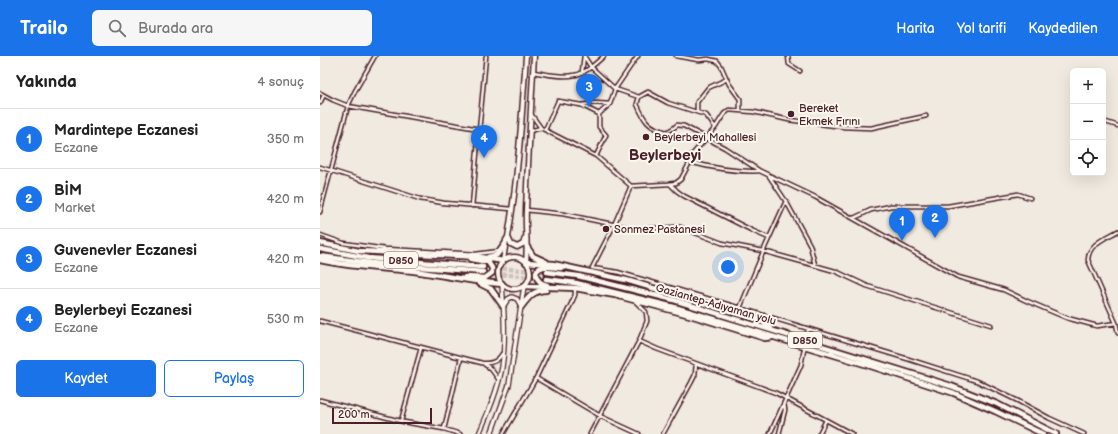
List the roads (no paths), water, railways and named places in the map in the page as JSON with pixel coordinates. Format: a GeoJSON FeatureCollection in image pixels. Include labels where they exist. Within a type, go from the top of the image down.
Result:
{"type":"FeatureCollection","features":[{"type":"Feature","properties":{"kind":"highway"},"geometry":{"type":"LineString","coordinates":[[320,242],[359,251],[480,257],[493,256],[501,251],[505,244]]}},
{"type":"Feature","properties":{"kind":"highway"},"geometry":{"type":"LineString","coordinates":[[527,247],[533,256],[553,264]]}},
{"type":"Feature","properties":{"kind":"highway","name":"D850"},"geometry":{"type":"LineString","coordinates":[[320,249],[368,258],[483,270],[370,263],[320,256]]}},
{"type":"Feature","properties":{"kind":"highway"},"geometry":{"type":"LineString","coordinates":[[446,276],[485,278],[490,276],[492,270],[490,263],[485,261],[447,256]]}},
{"type":"Feature","properties":{"kind":"highway"},"geometry":{"type":"LineString","coordinates":[[480,257],[503,261]]}},
{"type":"Feature","properties":{"kind":"highway"},"geometry":{"type":"LineString","coordinates":[[320,260],[364,267],[413,271],[478,282],[502,284]]}},
{"type":"Feature","properties":{"kind":"highway"},"geometry":{"type":"LineString","coordinates":[[526,262],[553,264],[580,270]]}},
{"type":"Feature","properties":{"kind":"highway"},"geometry":{"type":"LineString","coordinates":[[774,330],[760,320],[591,270],[544,267],[537,273],[538,280],[541,283],[616,295],[765,338],[776,337]]}},
{"type":"Feature","properties":{"kind":"highway","name":"Gaziantep-Adıyaman yolu"},"geometry":{"type":"LineString","coordinates":[[547,272],[578,276],[674,300],[952,386],[997,404],[1056,434]]}},
{"type":"Feature","properties":{"kind":"highway","name":"Gaziantep-Adıyaman yolu"},"geometry":{"type":"LineString","coordinates":[[546,279],[576,283],[635,297],[806,346],[954,393],[995,410],[1043,434]]}},
{"type":"Feature","properties":{"kind":"highway"},"geometry":{"type":"LineString","coordinates":[[478,282],[491,289],[503,306]]}},
{"type":"Feature","properties":{"kind":"highway"},"geometry":{"type":"LineString","coordinates":[[524,286],[575,288]]}},
{"type":"Feature","properties":{"kind":"highway"},"geometry":{"type":"LineString","coordinates":[[521,307],[530,296],[540,290],[568,288]]}},
{"type":"Feature","properties":{"kind":"main road"},"geometry":{"type":"LineString","coordinates":[[503,261],[515,256],[526,262],[530,268],[530,274],[528,281],[524,286],[513,289],[502,284],[498,271],[503,261],[512,209],[522,113],[526,56]]}},
{"type":"Feature","properties":{"kind":"main road"},"geometry":{"type":"LineString","coordinates":[[526,262],[526,210],[534,56]]}},
{"type":"Feature","properties":{"kind":"main road"},"geometry":{"type":"LineString","coordinates":[[508,237],[511,244],[517,247],[523,244],[526,236]]}},
{"type":"Feature","properties":{"kind":"street"},"geometry":{"type":"LineString","coordinates":[[320,212],[348,106],[375,56]]}},
{"type":"Feature","properties":{"kind":"street"},"geometry":{"type":"LineString","coordinates":[[472,206],[486,56]]}},
{"type":"Feature","properties":{"kind":"street"},"geometry":{"type":"LineString","coordinates":[[582,72],[584,56]]}},
{"type":"Feature","properties":{"kind":"street"},"geometry":{"type":"LineString","coordinates":[[584,56],[591,67],[615,89],[639,97]]}},
{"type":"Feature","properties":{"kind":"street"},"geometry":{"type":"LineString","coordinates":[[533,72],[563,76],[575,75],[591,67],[604,56]]}},
{"type":"Feature","properties":{"kind":"street"},"geometry":{"type":"LineString","coordinates":[[596,156],[606,135],[599,127],[599,114],[610,104],[615,89],[638,56]]}},
{"type":"Feature","properties":{"kind":"street"},"geometry":{"type":"LineString","coordinates":[[676,56],[717,61],[721,66],[727,80],[740,99],[740,111]]}},
{"type":"Feature","properties":{"kind":"street"},"geometry":{"type":"LineString","coordinates":[[788,56],[789,64],[800,71]]}},
{"type":"Feature","properties":{"kind":"street"},"geometry":{"type":"LineString","coordinates":[[697,112],[697,102],[708,88],[727,80]]}},
{"type":"Feature","properties":{"kind":"street"},"geometry":{"type":"LineString","coordinates":[[715,128],[706,115],[668,103],[648,92],[639,97],[637,104],[643,119],[657,130],[667,132],[675,128],[677,125],[684,126],[725,148],[769,176],[815,197],[958,277],[1004,290],[1067,318],[1097,326],[1116,323]]}},
{"type":"Feature","properties":{"kind":"street"},"geometry":{"type":"LineString","coordinates":[[320,93],[348,106],[479,129]]}},
{"type":"Feature","properties":{"kind":"street"},"geometry":{"type":"LineString","coordinates":[[320,103],[324,95]]}},
{"type":"Feature","properties":{"kind":"street"},"geometry":{"type":"LineString","coordinates":[[545,130],[558,101],[581,105],[599,114]]}},
{"type":"Feature","properties":{"kind":"street"},"geometry":{"type":"LineString","coordinates":[[581,105],[593,103],[610,104]]}},
{"type":"Feature","properties":{"kind":"street"},"geometry":{"type":"LineString","coordinates":[[531,114],[541,128],[596,156],[631,186],[670,184],[681,180],[694,152],[715,128],[724,114],[729,110],[754,112],[789,120],[844,127],[871,128],[926,116]]}},
{"type":"Feature","properties":{"kind":"street"},"geometry":{"type":"LineString","coordinates":[[1106,122],[1118,126]]}},
{"type":"Feature","properties":{"kind":"street"},"geometry":{"type":"LineString","coordinates":[[530,131],[541,128]]}},
{"type":"Feature","properties":{"kind":"street"},"geometry":{"type":"LineString","coordinates":[[690,162],[704,166],[744,172],[760,171]]}},
{"type":"Feature","properties":{"kind":"street"},"geometry":{"type":"LineString","coordinates":[[320,167],[420,200],[512,209]]}},
{"type":"Feature","properties":{"kind":"street"},"geometry":{"type":"LineString","coordinates":[[769,176],[786,201],[810,245],[815,265]]}},
{"type":"Feature","properties":{"kind":"street"},"geometry":{"type":"LineString","coordinates":[[670,184],[684,196],[769,238]]}},
{"type":"Feature","properties":{"kind":"street"},"geometry":{"type":"LineString","coordinates":[[631,186],[614,225],[591,270],[617,272],[908,358],[977,381],[1084,434]]}},
{"type":"Feature","properties":{"kind":"street"},"geometry":{"type":"LineString","coordinates":[[854,218],[871,210],[891,206],[948,206],[1018,194],[1030,198]]}},
{"type":"Feature","properties":{"kind":"street"},"geometry":{"type":"LineString","coordinates":[[740,308],[763,251],[786,201]]}},
{"type":"Feature","properties":{"kind":"street"},"geometry":{"type":"LineString","coordinates":[[526,210],[563,214],[636,229],[680,227],[722,243],[763,251],[835,271],[867,286],[991,325]]}},
{"type":"Feature","properties":{"kind":"street"},"geometry":{"type":"LineString","coordinates":[[1118,231],[1092,247],[1088,253],[1088,260],[1116,323],[1118,333]]}},
{"type":"Feature","properties":{"kind":"street"},"geometry":{"type":"LineString","coordinates":[[320,235],[343,243],[385,249],[476,254],[501,251]]}},
{"type":"Feature","properties":{"kind":"street"},"geometry":{"type":"LineString","coordinates":[[479,434],[499,380],[504,353],[502,284]]}},
{"type":"Feature","properties":{"kind":"street"},"geometry":{"type":"LineString","coordinates":[[491,434],[509,385],[524,286]]}},
{"type":"Feature","properties":{"kind":"street"},"geometry":{"type":"LineString","coordinates":[[503,434],[536,378],[572,302],[575,288]]}},
{"type":"Feature","properties":{"kind":"street"},"geometry":{"type":"LineString","coordinates":[[503,306],[508,299],[512,297],[517,299],[521,307]]}},
{"type":"Feature","properties":{"kind":"street"},"geometry":{"type":"LineString","coordinates":[[590,434],[639,341],[646,321],[646,312],[634,300]]}},
{"type":"Feature","properties":{"kind":"street"},"geometry":{"type":"LineString","coordinates":[[320,321],[482,363],[488,364],[497,360],[504,353]]}},
{"type":"Feature","properties":{"kind":"street"},"geometry":{"type":"LineString","coordinates":[[770,434],[801,365],[806,346],[808,329]]}},
{"type":"Feature","properties":{"kind":"street"},"geometry":{"type":"LineString","coordinates":[[639,341],[696,364],[776,393],[852,434]]}},
{"type":"Feature","properties":{"kind":"street"},"geometry":{"type":"LineString","coordinates":[[401,421],[421,348]]}},
{"type":"Feature","properties":{"kind":"street"},"geometry":{"type":"LineString","coordinates":[[444,430],[461,358]]}},
{"type":"Feature","properties":{"kind":"street"},"geometry":{"type":"LineString","coordinates":[[482,363],[491,369],[499,380]]}},
{"type":"Feature","properties":{"kind":"street"},"geometry":{"type":"LineString","coordinates":[[663,434],[693,379],[696,364]]}},
{"type":"Feature","properties":{"kind":"street"},"geometry":{"type":"LineString","coordinates":[[536,378],[600,415],[639,434]]}},
{"type":"Feature","properties":{"kind":"street"},"geometry":{"type":"LineString","coordinates":[[320,400],[401,421],[460,434]]}},
{"type":"Feature","properties":{"kind":"street"},"geometry":{"type":"LineString","coordinates":[[779,434],[785,410],[784,403]]}},
{"type":"Feature","properties":{"kind":"street"},"geometry":{"type":"LineString","coordinates":[[819,434],[826,420]]}},
{"type":"Feature","properties":{"kind":"tunnel"},"geometry":{"type":"LineString","coordinates":[[483,267],[547,272]]}},
{"type":"Feature","properties":{"kind":"tunnel"},"geometry":{"type":"LineString","coordinates":[[483,272],[546,279]]}},
{"type":"Feature","properties":{"kind":"place","name":"Guvenevler Eczanesi"},"geometry":{"type":"Point","coordinates":[589,107]}},
{"type":"Feature","properties":{"kind":"place","name":"Bereket Ekmek Fırını"},"geometry":{"type":"Point","coordinates":[791,114]}},
{"type":"Feature","properties":{"kind":"place","name":"Beylerbeyi Mahallesi"},"geometry":{"type":"Point","coordinates":[646,137]}},
{"type":"Feature","properties":{"kind":"place","name":"Beylerbeyi Eczanesi"},"geometry":{"type":"Point","coordinates":[484,158]}},
{"type":"Feature","properties":{"kind":"place","name":"Sonmez Pastanesi"},"geometry":{"type":"Point","coordinates":[606,229]}},
{"type":"Feature","properties":{"kind":"place","name":"BİM"},"geometry":{"type":"Point","coordinates":[935,238]}},
{"type":"Feature","properties":{"kind":"place","name":"Mardintepe Eczanesi"},"geometry":{"type":"Point","coordinates":[902,241]}},
{"type":"Feature","properties":{"kind":"district","name":"Beylerbeyi"},"geometry":{"type":"Point","coordinates":[665,155]}}]}
